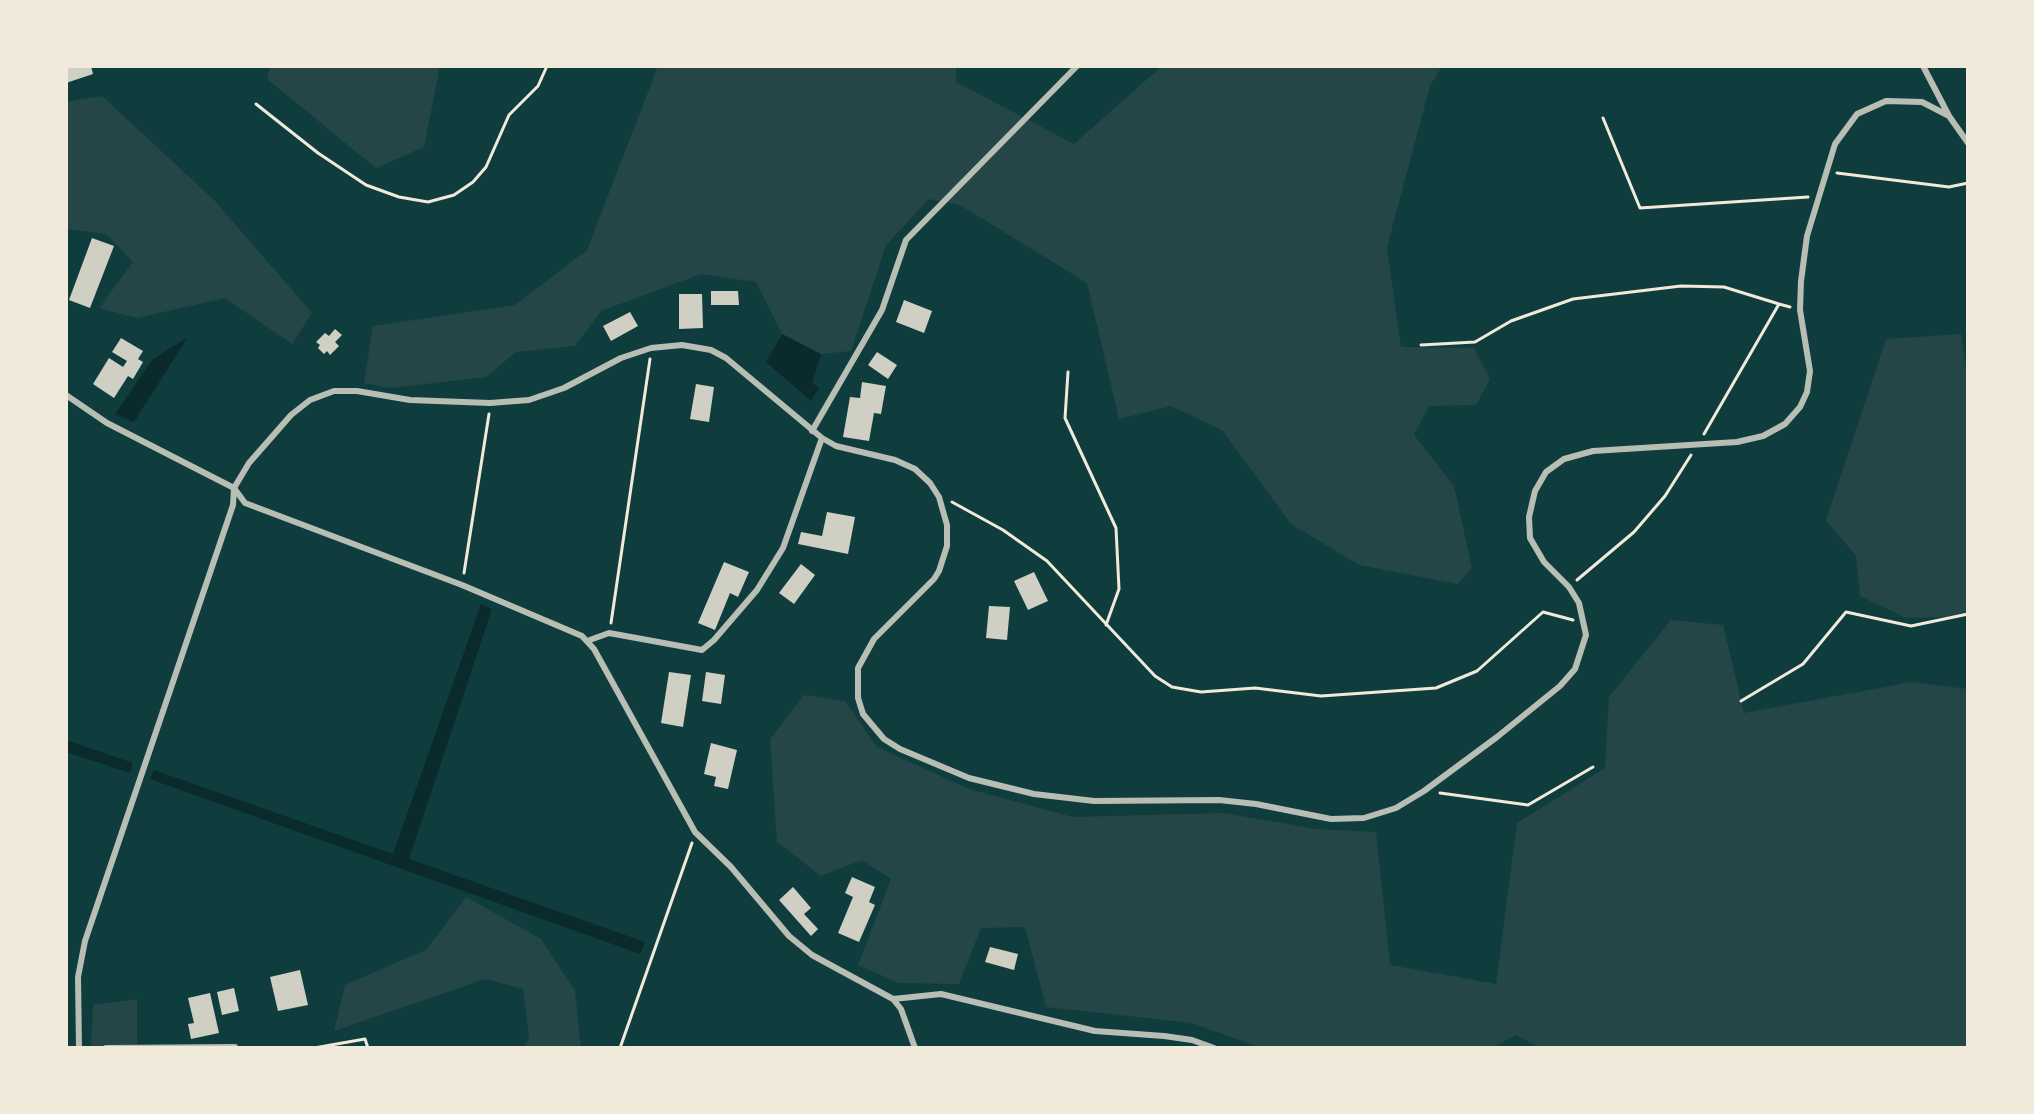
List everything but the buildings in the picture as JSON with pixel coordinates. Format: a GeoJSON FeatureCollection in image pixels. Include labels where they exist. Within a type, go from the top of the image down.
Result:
{"type":"FeatureCollection","features":[{"type":"Feature","properties":{"kind":"street"},"geometry":{"type":"LineString","coordinates":[[812,431],[882,310],[906,240],[1077,66]]}},
{"type":"Feature","properties":{"kind":"street"},"geometry":{"type":"LineString","coordinates":[[1923,66],[1949,116],[1968,143]]}},
{"type":"Feature","properties":{"kind":"street"},"geometry":{"type":"LineString","coordinates":[[79,1048],[78,977],[84,941],[233,505],[234,488],[249,463],[291,415],[310,400],[334,391],[357,391],[410,400],[490,403],[529,400],[564,388],[621,358],[651,348],[682,345],[711,350],[726,358],[822,438],[836,446],[895,460],[915,470],[930,483],[939,497],[947,525],[947,546],[939,571],[934,579],[874,639],[858,668],[858,698],[863,714],[872,728],[900,749],[969,778],[1034,794],[1094,801],[1219,800],[1256,804],[1331,819],[1364,818],[1396,808],[1424,791],[1497,737],[1560,686],[1575,669],[1583,649],[1584,620],[1579,603],[1569,587],[1544,562],[1530,538],[1530,517],[1540,482],[1546,472],[1564,459],[1593,451],[1737,442],[1763,436],[1785,424],[1800,407],[1807,392],[1810,371],[1800,310],[1801,281],[1807,236],[1835,144],[1846,125],[1857,114],[1870,106],[1886,101],[1922,102],[1949,116]]}},
{"type":"Feature","properties":{"kind":"street"},"geometry":{"type":"LineString","coordinates":[[66,394],[106,423],[234,488],[245,503],[462,585],[573,632],[588,641],[696,832],[731,867],[789,936],[812,956],[893,999],[901,1009],[915,1048]]}},
{"type":"Feature","properties":{"kind":"street"},"geometry":{"type":"LineString","coordinates":[[588,641],[609,633],[702,650],[714,640],[757,590],[783,548],[822,438]]}},
{"type":"Feature","properties":{"kind":"street"},"geometry":{"type":"LineString","coordinates":[[893,999],[941,994],[1095,1031],[1164,1036],[1192,1040],[1214,1048]]}},
{"type":"Feature","properties":{"kind":"street"},"geometry":{"type":"LineString","coordinates":[[106,1048],[235,1047]]}},
{"type":"Feature","properties":{"kind":"path"},"geometry":{"type":"LineString","coordinates":[[256,104],[318,153],[366,185],[399,197],[428,202],[453,195],[480,174],[486,167],[509,115],[538,86],[547,66]]}},
{"type":"Feature","properties":{"kind":"path"},"geometry":{"type":"LineString","coordinates":[[1603,118],[1640,208],[1819,197]]}},
{"type":"Feature","properties":{"kind":"path"},"geometry":{"type":"LineString","coordinates":[[1826,171],[1949,187],[1968,183]]}},
{"type":"Feature","properties":{"kind":"path"},"geometry":{"type":"LineString","coordinates":[[1421,345],[1475,342],[1511,321],[1574,299],[1681,286],[1724,287],[1779,304]]}},
{"type":"Feature","properties":{"kind":"path"},"geometry":{"type":"LineString","coordinates":[[609,633],[651,348]]}},
{"type":"Feature","properties":{"kind":"path"},"geometry":{"type":"LineString","coordinates":[[1068,372],[1065,418],[1116,528],[1119,589],[1106,625]]}},
{"type":"Feature","properties":{"kind":"path"},"geometry":{"type":"LineString","coordinates":[[462,585],[490,403]]}},
{"type":"Feature","properties":{"kind":"path"},"geometry":{"type":"LineString","coordinates":[[939,497],[956,503],[1003,530],[1047,561],[1155,676],[1172,687],[1201,692],[1254,688],[1321,696],[1436,688],[1477,671],[1543,612],[1574,620],[1584,620]]}},
{"type":"Feature","properties":{"kind":"path"},"geometry":{"type":"LineString","coordinates":[[1741,701],[1803,663],[1846,612],[1911,626],[1968,614]]}},
{"type":"Feature","properties":{"kind":"path"},"geometry":{"type":"LineString","coordinates":[[1424,791],[1528,806],[1593,767]]}},
{"type":"Feature","properties":{"kind":"path"},"geometry":{"type":"LineString","coordinates":[[620,1048],[696,832]]}},
{"type":"Feature","properties":{"kind":"path"},"geometry":{"type":"LineString","coordinates":[[314,1048],[365,1039],[368,1048]]}},
{"type":"Feature","properties":{"kind":"shaded area"},"geometry":{"type":"Polygon","coordinates":[[[270,66],[440,66],[424,147],[376,168],[267,79],[270,66]]]}},
{"type":"Feature","properties":{"kind":"shaded area"},"geometry":{"type":"Polygon","coordinates":[[[658,66],[956,66],[956,82],[1074,144],[1162,66],[1442,66],[1430,86],[1387,247],[1401,347],[1474,348],[1490,379],[1476,405],[1429,406],[1414,435],[1454,486],[1472,568],[1458,584],[1359,565],[1291,524],[1222,430],[1171,406],[1119,419],[1087,283],[960,205],[929,199],[886,245],[851,351],[821,354],[782,334],[756,282],[701,274],[601,311],[575,346],[516,352],[486,377],[390,388],[364,383],[373,326],[515,305],[587,250],[658,66]]]}},
{"type":"Feature","properties":{"kind":"shaded area"},"geometry":{"type":"Polygon","coordinates":[[[102,96],[215,201],[312,313],[292,344],[225,298],[137,318],[99,308],[133,262],[106,234],[66,229],[66,102],[102,96]]]}},
{"type":"Feature","properties":{"kind":"shaded area"},"geometry":{"type":"Polygon","coordinates":[[[782,334],[821,354],[812,383],[819,388],[811,401],[766,362],[782,334]]]}},
{"type":"Feature","properties":{"kind":"shaded area"},"geometry":{"type":"Polygon","coordinates":[[[1961,334],[1968,381],[1968,616],[1906,618],[1860,596],[1856,556],[1826,520],[1886,339],[1961,334]]]}},
{"type":"Feature","properties":{"kind":"shaded area"},"geometry":{"type":"Polygon","coordinates":[[[188,337],[134,422],[115,414],[152,360],[188,337]]]}},
{"type":"Feature","properties":{"kind":"shaded area"},"geometry":{"type":"Polygon","coordinates":[[[481,604],[492,609],[409,859],[645,942],[640,954],[150,779],[154,770],[393,854],[481,604]]]}},
{"type":"Feature","properties":{"kind":"shaded area"},"geometry":{"type":"Polygon","coordinates":[[[1671,620],[1723,625],[1744,713],[1912,682],[1968,689],[1968,1048],[1541,1048],[1516,1035],[1492,1048],[1261,1048],[1192,1023],[1046,1007],[1025,927],[981,928],[959,984],[899,983],[858,965],[891,879],[862,860],[821,876],[777,842],[770,739],[804,695],[845,701],[877,747],[969,789],[1073,817],[1224,813],[1316,829],[1376,832],[1390,965],[1496,984],[1517,823],[1605,768],[1609,697],[1671,620]]]}},
{"type":"Feature","properties":{"kind":"shaded area"},"geometry":{"type":"Polygon","coordinates":[[[66,740],[133,763],[130,773],[66,752],[66,740]]]}},
{"type":"Feature","properties":{"kind":"shaded area"},"geometry":{"type":"Polygon","coordinates":[[[466,897],[541,939],[575,991],[581,1048],[524,1048],[529,1037],[523,989],[485,979],[334,1031],[345,985],[426,950],[466,897]]]}},
{"type":"Feature","properties":{"kind":"shaded area"},"geometry":{"type":"Polygon","coordinates":[[[137,999],[137,1048],[91,1048],[93,1005],[137,999]]]}}]}
